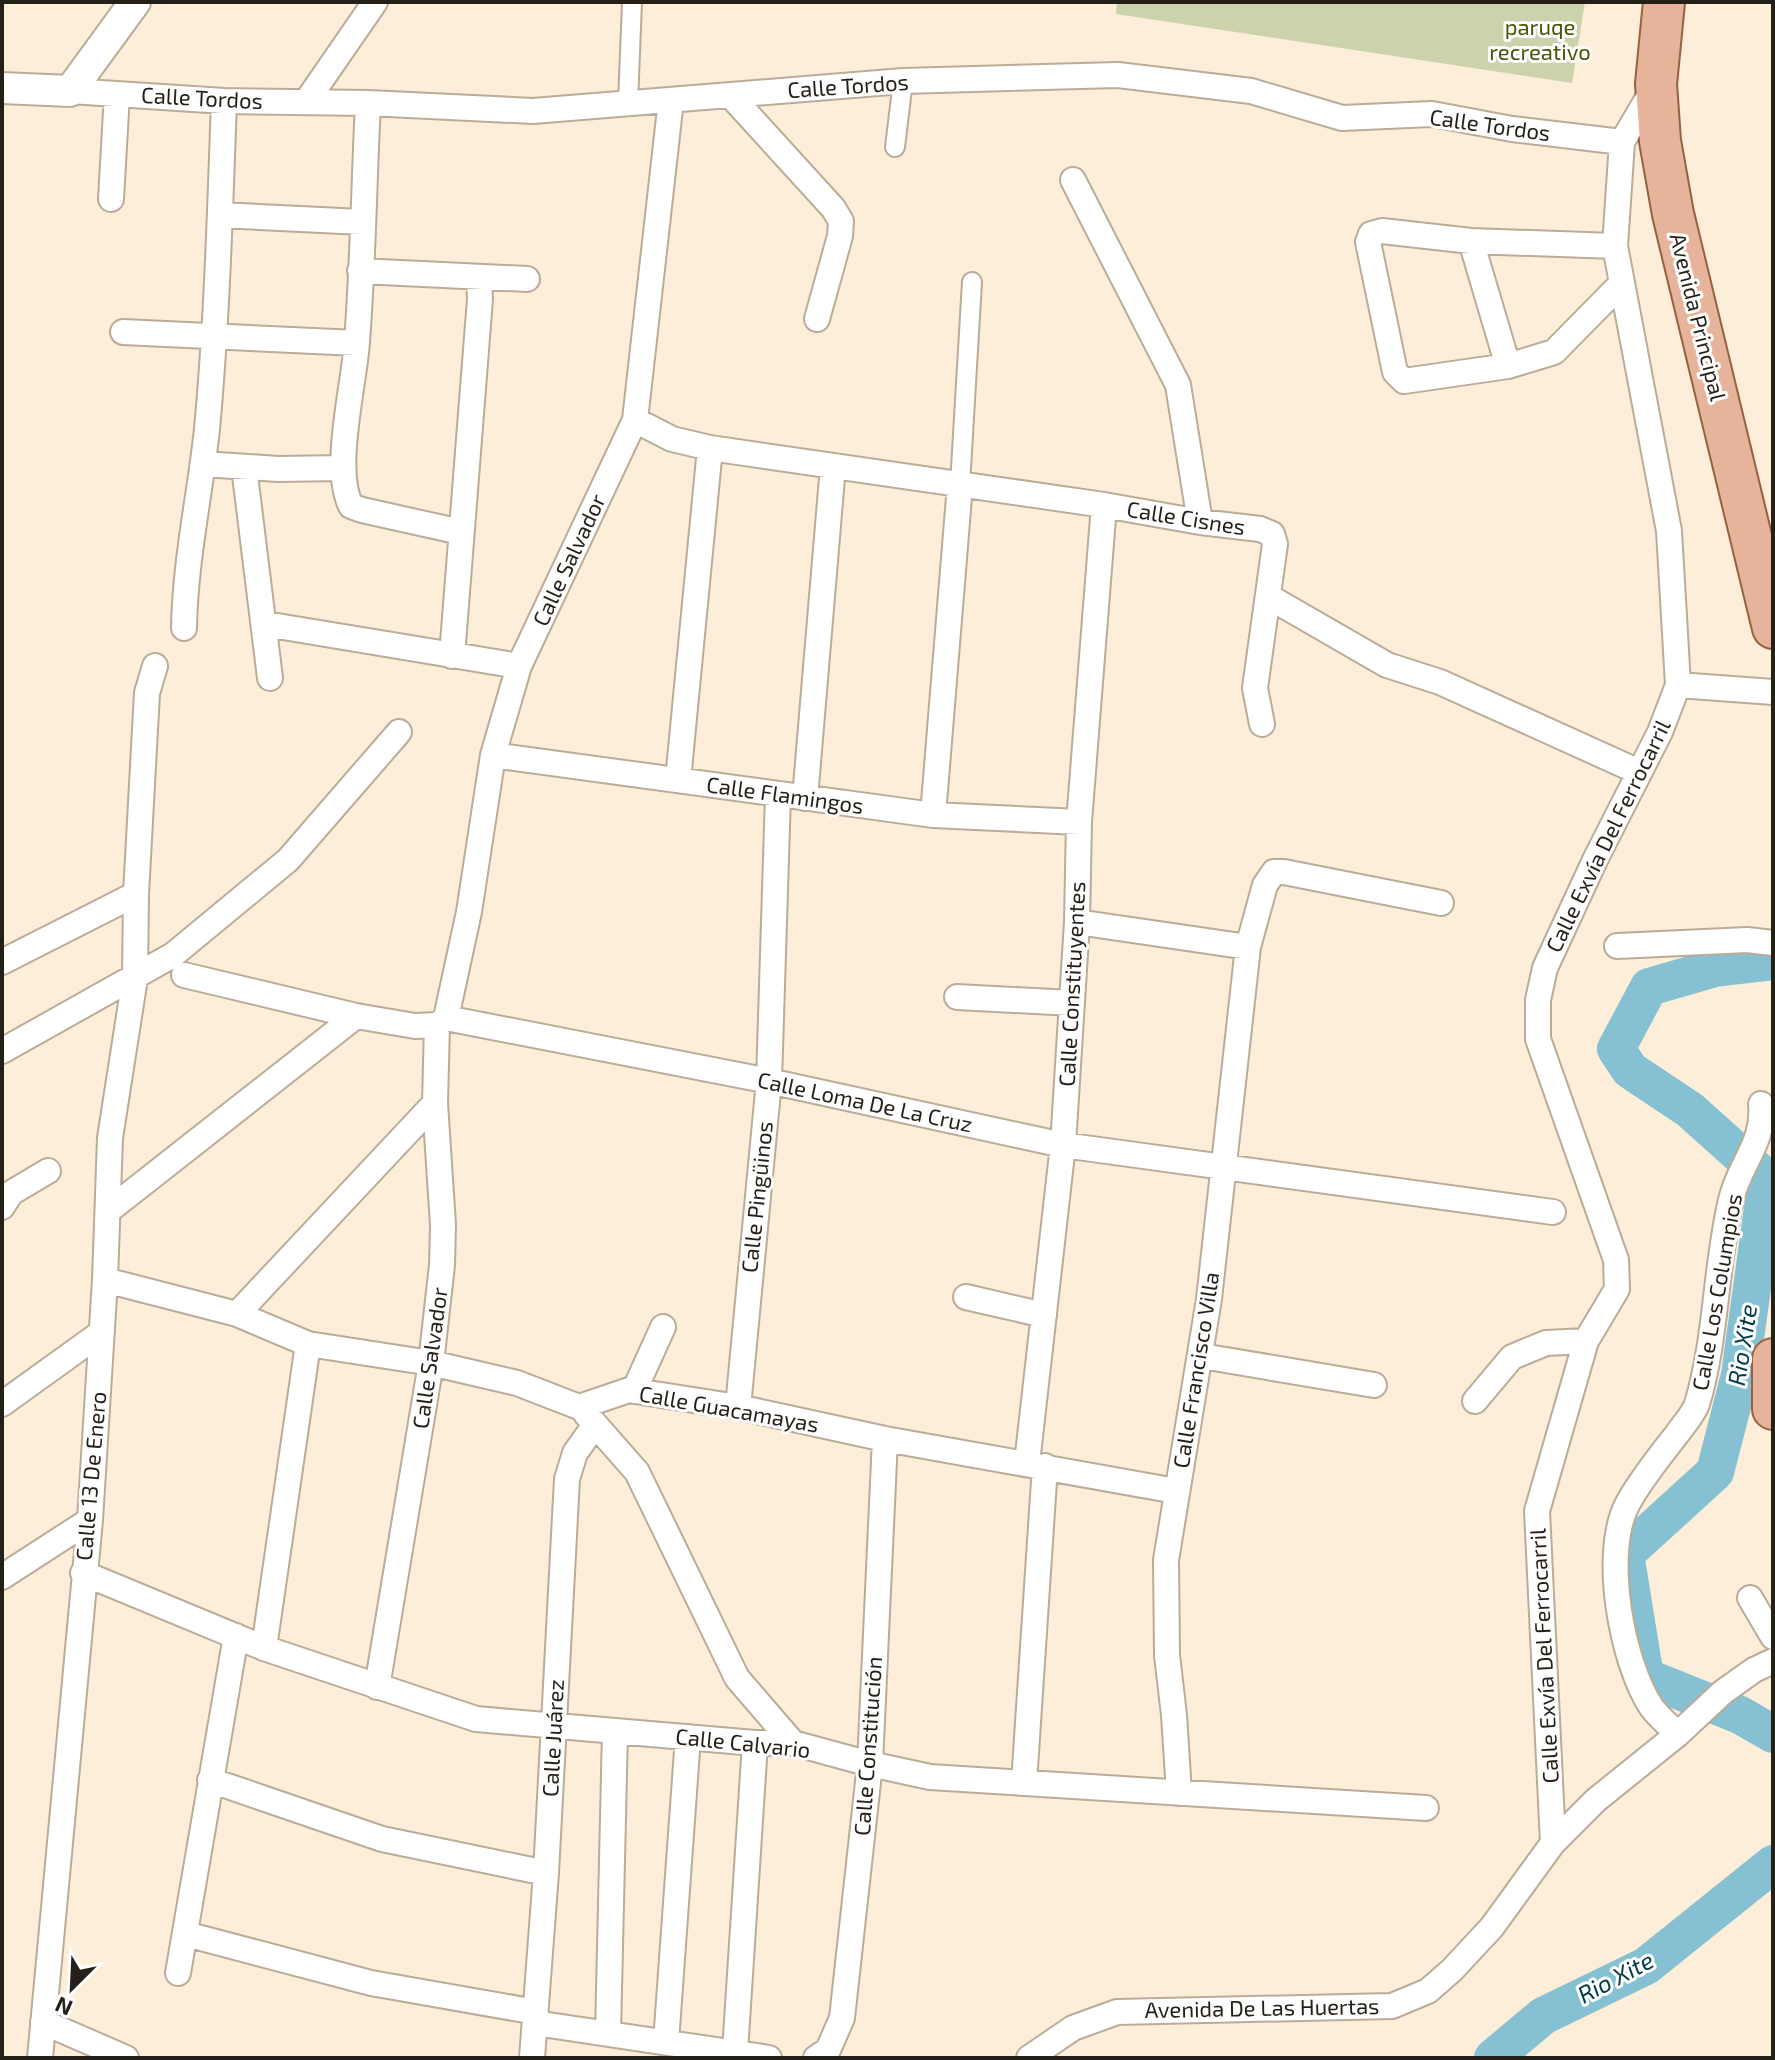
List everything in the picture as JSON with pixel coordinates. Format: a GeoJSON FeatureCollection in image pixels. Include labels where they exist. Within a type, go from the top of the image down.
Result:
{"type":"FeatureCollection","features":[{"type":"Feature","properties":{"kind":"main road","name":"Avenida Principal"},"geometry":{"type":"LineString","coordinates":[[1664,2],[1656,84],[1660,141],[1673,214],[1773,628]]}},
{"type":"Feature","properties":{"kind":"main road","name":"Avenida Principal"},"geometry":{"type":"LineString","coordinates":[[1690,2],[1683,111],[1691,175],[1773,518]]}},
{"type":"Feature","properties":{"kind":"main road"},"geometry":{"type":"LineString","coordinates":[[1773,1359],[1773,1409]]}},
{"type":"Feature","properties":{"kind":"street"},"geometry":{"type":"LineString","coordinates":[[70,91],[135,2]]}},
{"type":"Feature","properties":{"kind":"street"},"geometry":{"type":"LineString","coordinates":[[306,102],[375,2]]}},
{"type":"Feature","properties":{"kind":"street"},"geometry":{"type":"LineString","coordinates":[[628,103],[632,2]]}},
{"type":"Feature","properties":{"kind":"street","name":"Calle Tordos"},"geometry":{"type":"LineString","coordinates":[[2,88],[224,101],[368,103],[533,111],[903,81],[1118,75],[1251,91],[1342,118],[1432,114],[1512,129],[1622,142]]}},
{"type":"Feature","properties":{"kind":"street"},"geometry":{"type":"LineString","coordinates":[[895,147],[903,81]]}},
{"type":"Feature","properties":{"kind":"street"},"geometry":{"type":"LineString","coordinates":[[1622,142],[1656,84]]}},
{"type":"Feature","properties":{"kind":"street"},"geometry":{"type":"LineString","coordinates":[[111,199],[117,94]]}},
{"type":"Feature","properties":{"kind":"street"},"geometry":{"type":"LineString","coordinates":[[730,95],[833,208],[841,221],[840,236],[817,319]]}},
{"type":"Feature","properties":{"kind":"street","name":"Calle Salvador"},"geometry":{"type":"LineString","coordinates":[[377,1687],[431,1363],[442,1265],[443,1225],[435,1103],[442,1022],[469,912],[493,755],[519,666],[635,420],[671,100]]}},
{"type":"Feature","properties":{"kind":"street"},"geometry":{"type":"LineString","coordinates":[[184,628],[184,597],[203,464],[215,338],[224,101]]}},
{"type":"Feature","properties":{"kind":"street"},"geometry":{"type":"LineString","coordinates":[[368,103],[357,343],[343,468],[346,496],[351,506],[461,532]]}},
{"type":"Feature","properties":{"kind":"street","name":"Calle Exvía Del Ferrocarril"},"geometry":{"type":"LineString","coordinates":[[1553,1843],[1537,1511],[1586,1341],[1617,1289],[1616,1260],[1538,1039],[1538,1000],[1551,954],[1660,732],[1678,685],[1669,531],[1615,246],[1622,142]]}},
{"type":"Feature","properties":{"kind":"street"},"geometry":{"type":"LineString","coordinates":[[1073,180],[1178,385],[1200,522]]}},
{"type":"Feature","properties":{"kind":"street"},"geometry":{"type":"LineString","coordinates":[[220,215],[362,222]]}},
{"type":"Feature","properties":{"kind":"street"},"geometry":{"type":"LineString","coordinates":[[1615,246],[1471,241],[1382,231],[1371,234],[1368,242],[1395,372],[1404,381],[1508,366],[1554,352],[1620,285]]}},
{"type":"Feature","properties":{"kind":"street"},"geometry":{"type":"LineString","coordinates":[[1471,241],[1508,366]]}},
{"type":"Feature","properties":{"kind":"street"},"geometry":{"type":"LineString","coordinates":[[360,271],[527,279]]}},
{"type":"Feature","properties":{"kind":"street"},"geometry":{"type":"LineString","coordinates":[[452,656],[480,299],[479,277]]}},
{"type":"Feature","properties":{"kind":"street"},"geometry":{"type":"LineString","coordinates":[[933,815],[960,485],[972,282]]}},
{"type":"Feature","properties":{"kind":"street"},"geometry":{"type":"LineString","coordinates":[[123,332],[357,343]]}},
{"type":"Feature","properties":{"kind":"street","name":"Calle Cisnes"},"geometry":{"type":"LineString","coordinates":[[635,420],[672,439],[710,448],[1260,529],[1272,534],[1275,544],[1269,597]]}},
{"type":"Feature","properties":{"kind":"street"},"geometry":{"type":"LineString","coordinates":[[678,780],[710,448]]}},
{"type":"Feature","properties":{"kind":"street"},"geometry":{"type":"LineString","coordinates":[[203,464],[343,468]]}},
{"type":"Feature","properties":{"kind":"street"},"geometry":{"type":"LineString","coordinates":[[805,798],[833,466]]}},
{"type":"Feature","properties":{"kind":"street"},"geometry":{"type":"LineString","coordinates":[[244,467],[270,678]]}},
{"type":"Feature","properties":{"kind":"street","name":"Calle Constituyentes"},"geometry":{"type":"LineString","coordinates":[[1024,1783],[1044,1315],[1063,1145],[1077,922],[1079,822],[1104,505]]}},
{"type":"Feature","properties":{"kind":"street"},"geometry":{"type":"LineString","coordinates":[[1262,724],[1255,688],[1269,597],[1387,665],[1440,682],[1639,772]]}},
{"type":"Feature","properties":{"kind":"street"},"geometry":{"type":"LineString","coordinates":[[265,624],[519,666]]}},
{"type":"Feature","properties":{"kind":"street","name":"Calle 13 De Enero"},"geometry":{"type":"LineString","coordinates":[[40,2058],[90,1520],[105,1280],[110,1138],[135,978],[136,894],[147,693],[155,666]]}},
{"type":"Feature","properties":{"kind":"street"},"geometry":{"type":"LineString","coordinates":[[1678,685],[1773,692]]}},
{"type":"Feature","properties":{"kind":"street"},"geometry":{"type":"LineString","coordinates":[[2,1051],[173,955],[288,860],[399,732]]}},
{"type":"Feature","properties":{"kind":"street","name":"Calle Flamingos"},"geometry":{"type":"LineString","coordinates":[[493,755],[933,815],[1079,822]]}},
{"type":"Feature","properties":{"kind":"street","name":"Calle Pingüinos"},"geometry":{"type":"LineString","coordinates":[[738,1407],[769,1081],[778,795]]}},
{"type":"Feature","properties":{"kind":"street","name":"Calle Francisco Villa"},"geometry":{"type":"LineString","coordinates":[[1179,1793],[1167,1655],[1166,1560],[1202,1356],[1248,947],[1265,885],[1274,872],[1284,872],[1441,903]]}},
{"type":"Feature","properties":{"kind":"street"},"geometry":{"type":"LineString","coordinates":[[2,962],[136,894]]}},
{"type":"Feature","properties":{"kind":"street"},"geometry":{"type":"LineString","coordinates":[[1077,922],[1248,947]]}},
{"type":"Feature","properties":{"kind":"street"},"geometry":{"type":"LineString","coordinates":[[1617,946],[1747,940],[1773,943]]}},
{"type":"Feature","properties":{"kind":"street","name":"Calle Loma De La Cruz"},"geometry":{"type":"LineString","coordinates":[[184,975],[356,1016],[415,1026],[442,1022],[769,1081],[1063,1145],[1553,1212]]}},
{"type":"Feature","properties":{"kind":"street"},"geometry":{"type":"LineString","coordinates":[[957,997],[1072,1003]]}},
{"type":"Feature","properties":{"kind":"street"},"geometry":{"type":"LineString","coordinates":[[108,1211],[356,1016]]}},
{"type":"Feature","properties":{"kind":"street"},"geometry":{"type":"LineString","coordinates":[[237,1314],[435,1103]]}},
{"type":"Feature","properties":{"kind":"street","name":"Calle Los Columpios"},"geometry":{"type":"LineString","coordinates":[[1684,1728],[1653,1709],[1634,1672],[1618,1603],[1618,1536],[1626,1506],[1695,1409],[1706,1370],[1727,1216],[1739,1175],[1759,1136],[1763,1122],[1761,1104]]}},
{"type":"Feature","properties":{"kind":"street"},"geometry":{"type":"LineString","coordinates":[[2,1207],[11,1193],[48,1171]]}},
{"type":"Feature","properties":{"kind":"street"},"geometry":{"type":"LineString","coordinates":[[105,1280],[237,1314],[308,1344],[431,1363],[517,1383],[587,1416],[637,1472],[737,1678],[793,1743]]}},
{"type":"Feature","properties":{"kind":"street"},"geometry":{"type":"LineString","coordinates":[[966,1297],[1044,1315]]}},
{"type":"Feature","properties":{"kind":"street"},"geometry":{"type":"LineString","coordinates":[[634,1391],[663,1327]]}},
{"type":"Feature","properties":{"kind":"street"},"geometry":{"type":"LineString","coordinates":[[2,1404],[102,1332]]}},
{"type":"Feature","properties":{"kind":"street"},"geometry":{"type":"LineString","coordinates":[[1475,1401],[1512,1357],[1546,1343],[1586,1341]]}},
{"type":"Feature","properties":{"kind":"street"},"geometry":{"type":"LineString","coordinates":[[264,1648],[308,1344]]}},
{"type":"Feature","properties":{"kind":"street"},"geometry":{"type":"LineString","coordinates":[[1202,1356],[1374,1385]]}},
{"type":"Feature","properties":{"kind":"street","name":"Calle Guacamayas"},"geometry":{"type":"LineString","coordinates":[[587,1416],[629,1390],[738,1407],[885,1439],[1176,1491]]}},
{"type":"Feature","properties":{"kind":"street","name":"Calle Juárez"},"geometry":{"type":"LineString","coordinates":[[532,2058],[546,1873],[567,1479],[587,1416]]}},
{"type":"Feature","properties":{"kind":"street","name":"Calle Constitución"},"geometry":{"type":"LineString","coordinates":[[822,2054],[842,2018],[870,1764],[885,1439]]}},
{"type":"Feature","properties":{"kind":"street"},"geometry":{"type":"LineString","coordinates":[[2,1577],[90,1520]]}},
{"type":"Feature","properties":{"kind":"street","name":"Calle Calvario"},"geometry":{"type":"LineString","coordinates":[[83,1573],[264,1648],[476,1719],[755,1743],[793,1743],[930,1777],[1426,1808]]}},
{"type":"Feature","properties":{"kind":"street"},"geometry":{"type":"LineString","coordinates":[[1750,1598],[1773,1637]]}},
{"type":"Feature","properties":{"kind":"street"},"geometry":{"type":"LineString","coordinates":[[178,1973],[236,1636]]}},
{"type":"Feature","properties":{"kind":"street","name":"Avenida De Las Huertas"},"geometry":{"type":"LineString","coordinates":[[1029,2058],[1073,2028],[1117,2012],[1392,2006],[1428,1991],[1492,1927],[1553,1843],[1596,1800],[1723,1692],[1763,1665]]}},
{"type":"Feature","properties":{"kind":"street"},"geometry":{"type":"LineString","coordinates":[[608,2033],[615,1731]]}},
{"type":"Feature","properties":{"kind":"street"},"geometry":{"type":"LineString","coordinates":[[679,2048],[688,1737]]}},
{"type":"Feature","properties":{"kind":"street"},"geometry":{"type":"LineString","coordinates":[[735,2052],[755,1743]]}},
{"type":"Feature","properties":{"kind":"street"},"geometry":{"type":"LineString","coordinates":[[210,1780],[382,1839],[546,1873]]}},
{"type":"Feature","properties":{"kind":"street"},"geometry":{"type":"LineString","coordinates":[[186,1934],[371,1983],[679,2048],[769,2058]]}},
{"type":"Feature","properties":{"kind":"street"},"geometry":{"type":"LineString","coordinates":[[43,2022],[126,2058]]}},
{"type":"Feature","properties":{"kind":"street"},"geometry":{"type":"LineString","coordinates":[[1053,2058],[1073,2028]]}},
{"type":"Feature","properties":{"kind":"green space","name":"paruqe recreativo"},"geometry":{"type":"Polygon","coordinates":[[[1117,2],[1585,2],[1572,83],[1116,14],[1117,2]]]}},
{"type":"Feature","properties":{"kind":"waterway","name":"Rio Xite"},"geometry":{"type":"LineString","coordinates":[[1773,961],[1715,968],[1649,987],[1616,1049],[1630,1070],[1690,1110],[1767,1179],[1740,1375],[1715,1472],[1625,1554],[1645,1677],[1740,1715],[1773,1734]]}},
{"type":"Feature","properties":{"kind":"waterway","name":"Rio Xite"},"geometry":{"type":"LineString","coordinates":[[1493,2058],[1543,2016],[1646,1966],[1773,1864]]}}]}
